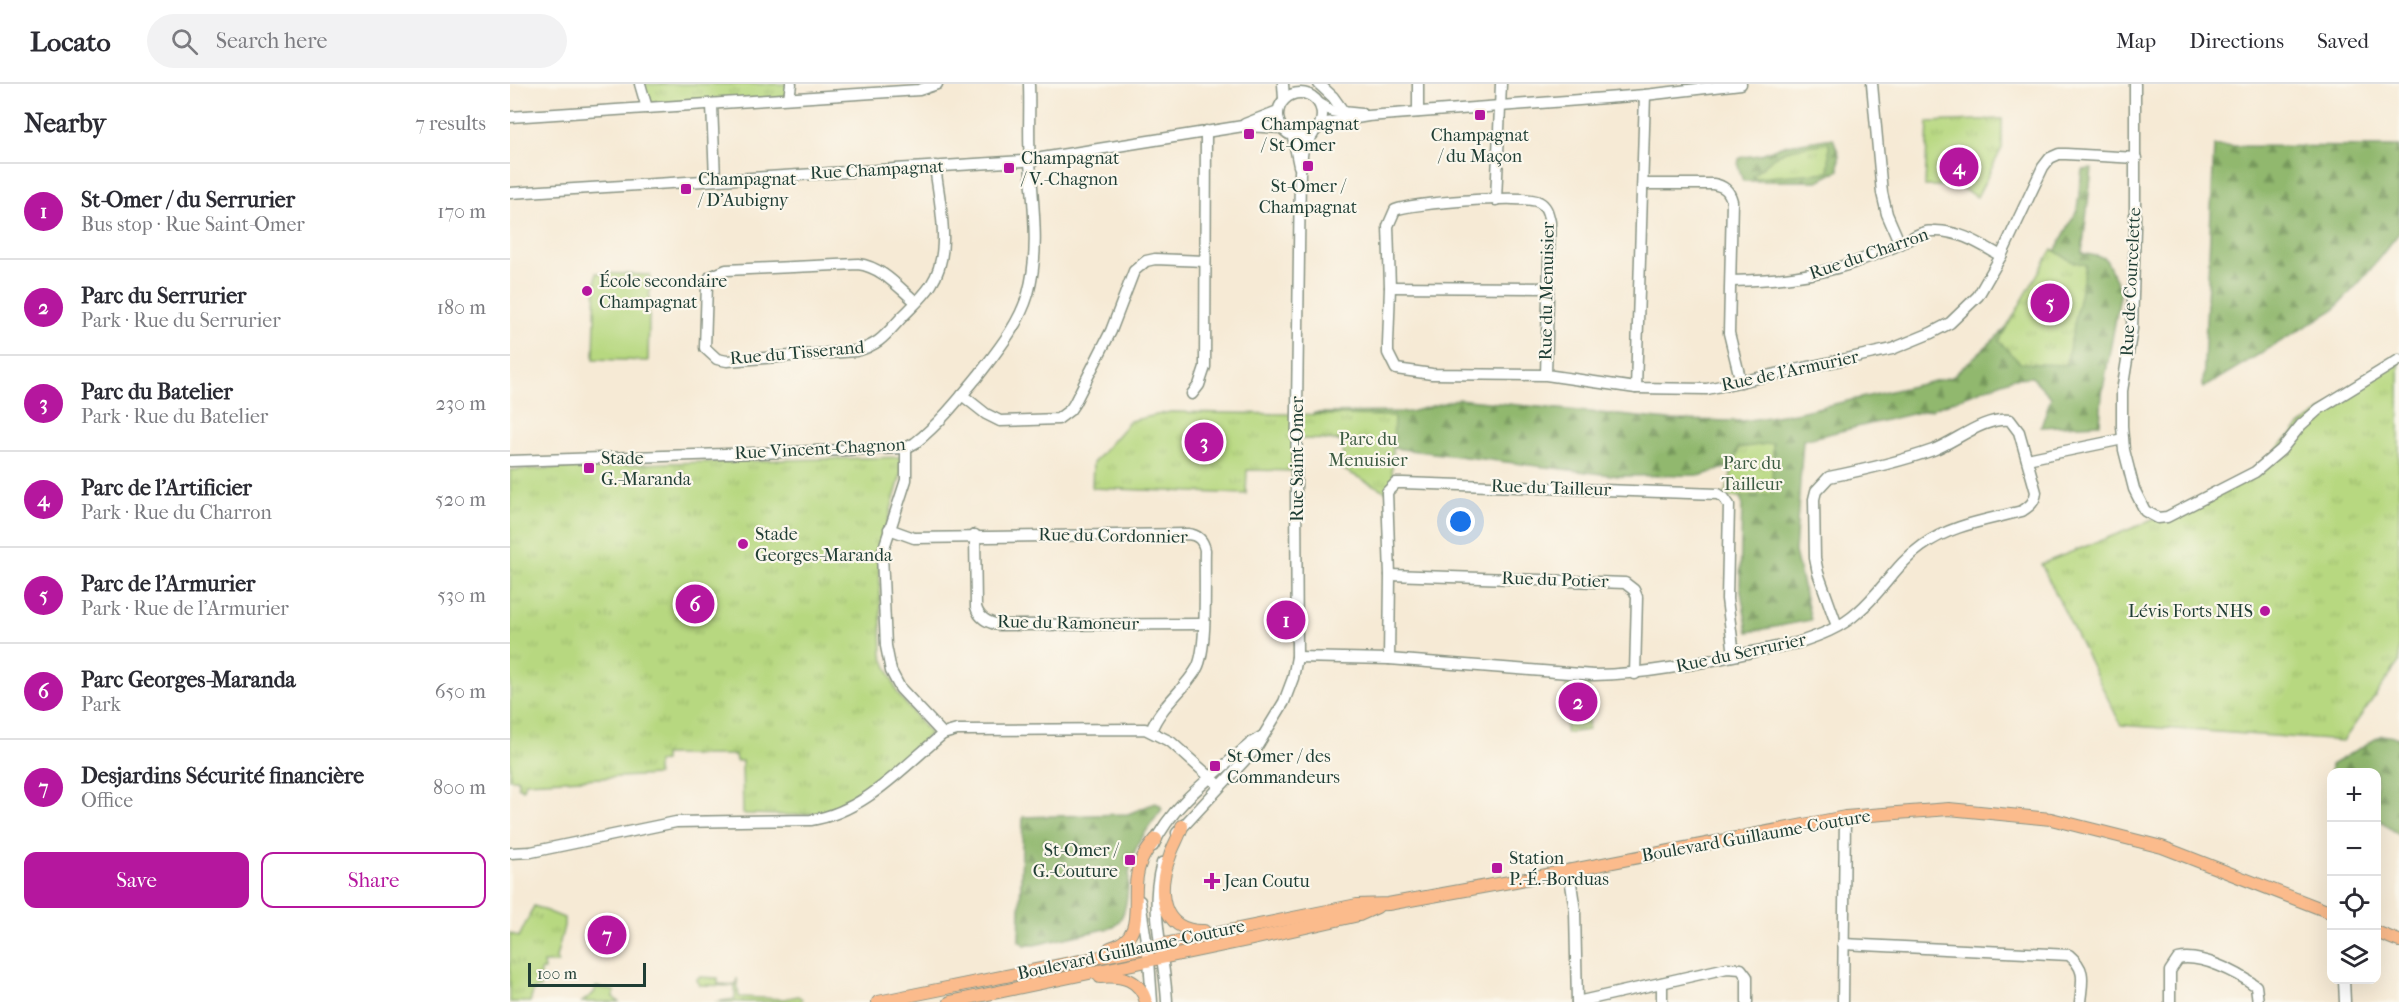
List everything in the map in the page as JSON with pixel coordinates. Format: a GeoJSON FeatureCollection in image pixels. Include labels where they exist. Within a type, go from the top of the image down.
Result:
{"type":"FeatureCollection","features":[{"type":"Feature","properties":{"kind":"main road","name":"Boulevard Guillaume-Couture"},"geometry":{"type":"LineString","coordinates":[[878,1002],[1357,904],[1384,904],[1845,817],[1949,809],[2051,819],[2162,847],[2327,912]]}},
{"type":"Feature","properties":{"kind":"main road"},"geometry":{"type":"LineString","coordinates":[[1182,826],[1169,856],[1163,880],[1163,899],[1167,912],[1179,925],[1187,929],[1201,931],[1233,929]]}},
{"type":"Feature","properties":{"kind":"main road"},"geometry":{"type":"LineString","coordinates":[[1066,962],[1118,946],[1132,934],[1135,924],[1137,874],[1144,853],[1156,839]]}},
{"type":"Feature","properties":{"kind":"main road","name":"Boulevard Guillaume-Couture"},"geometry":{"type":"LineString","coordinates":[[950,1002],[1359,915],[1384,904]]}},
{"type":"Feature","properties":{"kind":"main road"},"geometry":{"type":"LineString","coordinates":[[2381,934],[2399,941]]}},
{"type":"Feature","properties":{"kind":"main road"},"geometry":{"type":"LineString","coordinates":[[1070,977],[1086,979],[1123,976],[1139,986],[1146,1002]]}},
{"type":"Feature","properties":{"kind":"street"},"geometry":{"type":"LineString","coordinates":[[640,84],[647,108]]}},
{"type":"Feature","properties":{"kind":"street"},"geometry":{"type":"LineString","coordinates":[[789,98],[791,84]]}},
{"type":"Feature","properties":{"kind":"street"},"geometry":{"type":"LineString","coordinates":[[510,117],[919,90],[937,84]]}},
{"type":"Feature","properties":{"kind":"street","name":"Rue Vincent-Chagnon"},"geometry":{"type":"LineString","coordinates":[[510,461],[906,448],[930,430],[962,395],[1005,341],[1028,296],[1035,243],[1029,160],[1029,84]]}},
{"type":"Feature","properties":{"kind":"street"},"geometry":{"type":"LineString","coordinates":[[1283,84],[1284,99]]}},
{"type":"Feature","properties":{"kind":"street"},"geometry":{"type":"LineString","coordinates":[[1297,84],[1305,93]]}},
{"type":"Feature","properties":{"kind":"street"},"geometry":{"type":"LineString","coordinates":[[1319,84],[1333,97],[1343,111]]}},
{"type":"Feature","properties":{"kind":"street"},"geometry":{"type":"LineString","coordinates":[[1418,84],[1418,112]]}},
{"type":"Feature","properties":{"kind":"street"},"geometry":{"type":"LineString","coordinates":[[1496,200],[1501,84]]}},
{"type":"Feature","properties":{"kind":"street"},"geometry":{"type":"LineString","coordinates":[[1321,124],[1368,116],[1645,95],[1741,84]]}},
{"type":"Feature","properties":{"kind":"street"},"geometry":{"type":"LineString","coordinates":[[1872,84],[1882,193],[1887,214],[1900,244]]}},
{"type":"Feature","properties":{"kind":"street","name":"Rue de Courcelette"},"geometry":{"type":"LineString","coordinates":[[2135,84],[2136,158],[2132,329],[2122,391],[2123,439],[2134,489],[2145,511],[2151,516],[2167,517],[2254,472],[2281,450],[2301,425],[2319,409],[2399,360]]}},
{"type":"Feature","properties":{"kind":"street"},"geometry":{"type":"LineString","coordinates":[[1320,104],[1323,117],[1321,124],[1313,134],[1307,137],[1293,137],[1282,128],[1278,111],[1284,99],[1290,95],[1305,93],[1332,111],[1368,116]]}},
{"type":"Feature","properties":{"kind":"street"},"geometry":{"type":"LineString","coordinates":[[1636,388],[1645,95]]}},
{"type":"Feature","properties":{"kind":"street"},"geometry":{"type":"LineString","coordinates":[[712,105],[715,178]]}},
{"type":"Feature","properties":{"kind":"street","name":"Rue Champagnat"},"geometry":{"type":"LineString","coordinates":[[1242,126],[1278,111]]}},
{"type":"Feature","properties":{"kind":"street","name":"Rue Champagnat"},"geometry":{"type":"LineString","coordinates":[[510,193],[715,178],[1029,160],[1242,126],[1282,128]]}},
{"type":"Feature","properties":{"kind":"street"},"geometry":{"type":"LineString","coordinates":[[1192,394],[1200,385],[1205,367],[1206,131]]}},
{"type":"Feature","properties":{"kind":"street","name":"Rue Saint-Omer"},"geometry":{"type":"LineString","coordinates":[[1167,1002],[1155,908],[1157,883],[1166,851],[1182,826],[1256,748],[1284,702],[1298,657],[1296,489],[1300,172],[1303,148],[1313,134]]}},
{"type":"Feature","properties":{"kind":"street","name":"Rue Saint-Omer"},"geometry":{"type":"LineString","coordinates":[[1293,137],[1300,172]]}},
{"type":"Feature","properties":{"kind":"street","name":"Rue de l'Armurier"},"geometry":{"type":"LineString","coordinates":[[1636,388],[1707,389],[1892,348],[1931,333],[1950,322],[1978,296],[2001,256],[2034,184],[2050,158],[2066,154],[2136,158]]}},
{"type":"Feature","properties":{"kind":"street","name":"Rue du Tisserand"},"geometry":{"type":"LineString","coordinates":[[916,303],[881,272],[869,265],[726,270],[710,277],[707,284],[705,348],[717,358],[727,361],[856,351],[876,345],[916,303],[932,285],[943,239],[935,166]]}},
{"type":"Feature","properties":{"kind":"street"},"geometry":{"type":"LineString","coordinates":[[1643,184],[1713,184],[1726,189],[1732,201],[1729,333],[1741,382]]}},
{"type":"Feature","properties":{"kind":"street","name":"Rue du Menuisier"},"geometry":{"type":"LineString","coordinates":[[1546,375],[1551,222],[1545,207],[1535,201],[1496,200],[1418,205],[1395,210],[1388,226],[1390,287],[1388,353],[1396,369],[1432,374],[1546,375],[1636,388]]}},
{"type":"Feature","properties":{"kind":"street","name":"Rue du Charron"},"geometry":{"type":"LineString","coordinates":[[1731,281],[1780,280],[1821,272],[1853,263],[1918,234],[1931,231],[1945,231],[1975,241],[2001,256]]}},
{"type":"Feature","properties":{"kind":"street"},"geometry":{"type":"LineString","coordinates":[[962,395],[986,414],[1000,421],[1058,419],[1074,404],[1106,342],[1134,271],[1146,261],[1155,259],[1205,261]]}},
{"type":"Feature","properties":{"kind":"street"},"geometry":{"type":"LineString","coordinates":[[1390,287],[1549,288]]}},
{"type":"Feature","properties":{"kind":"street"},"geometry":{"type":"LineString","coordinates":[[1837,626],[1815,558],[1814,499],[1820,485],[1829,477],[1935,449],[2001,419],[2010,420],[2019,432],[2026,459],[2123,439]]}},
{"type":"Feature","properties":{"kind":"street"},"geometry":{"type":"LineString","coordinates":[[906,448],[906,480],[882,554],[886,646],[891,671],[900,688],[943,734]]}},
{"type":"Feature","properties":{"kind":"street","name":"Rue du Serrurier"},"geometry":{"type":"LineString","coordinates":[[1298,657],[1389,659],[1594,675],[1635,674],[1797,643],[1837,626],[1857,614],[1899,564],[1941,534],[2022,511],[2031,506],[2036,492],[2026,459]]}},
{"type":"Feature","properties":{"kind":"street","name":"Rue du Tailleur"},"geometry":{"type":"LineString","coordinates":[[1389,659],[1388,492],[1395,483],[1718,494],[1729,505],[1727,599],[1734,655]]}},
{"type":"Feature","properties":{"kind":"street","name":"Rue du Cordonnier"},"geometry":{"type":"LineString","coordinates":[[889,529],[914,538],[975,535],[1193,534],[1203,543],[1205,550],[1202,656],[1198,667],[1156,719],[1151,731]]}},
{"type":"Feature","properties":{"kind":"street","name":"Rue du Ramoneur"},"geometry":{"type":"LineString","coordinates":[[975,535],[976,607],[978,613],[989,622],[998,625],[1203,624]]}},
{"type":"Feature","properties":{"kind":"street","name":"Rue du Potier"},"geometry":{"type":"LineString","coordinates":[[1390,575],[1625,583],[1634,590],[1637,597],[1635,674]]}},
{"type":"Feature","properties":{"kind":"street"},"geometry":{"type":"LineString","coordinates":[[510,853],[531,852],[676,822],[811,820],[831,817],[867,796],[943,734],[957,730],[1135,728],[1151,731],[1171,742],[1220,786]]}},
{"type":"Feature","properties":{"kind":"street","name":"Rue Saint-Omer"},"geometry":{"type":"LineString","coordinates":[[1152,1002],[1149,960],[1141,908],[1143,870],[1167,820],[1211,778],[1261,737]]}},
{"type":"Feature","properties":{"kind":"street"},"geometry":{"type":"LineString","coordinates":[[1844,1002],[1845,817]]}},
{"type":"Feature","properties":{"kind":"street"},"geometry":{"type":"LineString","coordinates":[[1569,870],[1575,911],[1577,1002],[1727,968],[1741,969],[1747,976],[1747,1002]]}},
{"type":"Feature","properties":{"kind":"street"},"geometry":{"type":"LineString","coordinates":[[1843,944],[2069,955],[2082,971],[2080,1002]]}},
{"type":"Feature","properties":{"kind":"street"},"geometry":{"type":"LineString","coordinates":[[2170,1002],[2170,971],[2178,959],[2190,956],[2246,979],[2256,986],[2258,1002]]}},
{"type":"Feature","properties":{"kind":"street"},"geometry":{"type":"LineString","coordinates":[[1662,983],[1662,1002]]}},
{"type":"Feature","properties":{"kind":"street"},"geometry":{"type":"LineString","coordinates":[[2344,984],[2345,1002]]}},
{"type":"Feature","properties":{"kind":"green space"},"geometry":{"type":"Polygon","coordinates":[[[640,84],[791,84],[789,98],[647,108],[640,84]]]}},
{"type":"Feature","properties":{"kind":"green space"},"geometry":{"type":"Polygon","coordinates":[[[2002,119],[2002,148],[1977,197],[1957,186],[1925,186],[1928,122],[2002,119]]]}},
{"type":"Feature","properties":{"kind":"green space"},"geometry":{"type":"Polygon","coordinates":[[[1833,138],[1839,155],[1839,170],[1818,181],[1743,181],[1738,166],[1739,159],[1743,157],[1759,155],[1781,146],[1833,138]]]}},
{"type":"Feature","properties":{"kind":"green space"},"geometry":{"type":"Polygon","coordinates":[[[1829,143],[1829,172],[1754,178],[1753,176],[1772,159],[1787,150],[1829,143]]]}},
{"type":"Feature","properties":{"kind":"green space"},"geometry":{"type":"Polygon","coordinates":[[[2214,146],[2399,147],[2399,233],[2366,275],[2335,309],[2203,388],[2214,146]]]}},
{"type":"Feature","properties":{"kind":"green space"},"geometry":{"type":"Polygon","coordinates":[[[2092,169],[2082,253],[2105,258],[2121,290],[2102,394],[2100,424],[2041,427],[2051,397],[2032,377],[2013,378],[1932,409],[1803,440],[1795,552],[1811,620],[1748,632],[1740,586],[1742,503],[1728,467],[1702,475],[1619,476],[1312,438],[1314,413],[1410,412],[1458,399],[1669,420],[1742,421],[1795,413],[1952,377],[2022,314],[2077,210],[2082,170],[2092,169]]]}},
{"type":"Feature","properties":{"kind":"green space"},"geometry":{"type":"Polygon","coordinates":[[[2052,249],[2071,261],[2086,265],[2066,365],[2020,363],[1999,341],[2052,249]]]}},
{"type":"Feature","properties":{"kind":"green space"},"geometry":{"type":"Polygon","coordinates":[[[596,273],[650,275],[648,361],[594,359],[596,273]]]}},
{"type":"Feature","properties":{"kind":"green space"},"geometry":{"type":"Polygon","coordinates":[[[2399,360],[2399,662],[2343,741],[2121,725],[2041,564],[2158,518],[2254,472],[2301,425],[2399,360]]]}},
{"type":"Feature","properties":{"kind":"green space","name":"Parc du Menuisier"},"geometry":{"type":"Polygon","coordinates":[[[1170,412],[1394,416],[1392,471],[1396,483],[1387,492],[1342,469],[1343,440],[1297,439],[1296,471],[1247,470],[1246,494],[1092,488],[1093,463],[1130,421],[1170,412]]]}},
{"type":"Feature","properties":{"kind":"green space","name":"Parc du Tailleur"},"geometry":{"type":"Polygon","coordinates":[[[1773,443],[1772,494],[1724,498],[1739,448],[1773,443]]]}},
{"type":"Feature","properties":{"kind":"green space"},"geometry":{"type":"Polygon","coordinates":[[[906,457],[879,552],[882,655],[898,694],[930,734],[869,788],[856,798],[831,810],[798,815],[743,814],[742,761],[736,761],[735,755],[664,755],[664,761],[657,762],[657,775],[525,782],[523,789],[518,786],[518,779],[510,779],[510,470],[667,463],[906,457]]]}},
{"type":"Feature","properties":{"kind":"green space"},"geometry":{"type":"Polygon","coordinates":[[[1566,673],[1589,675],[1588,730],[1566,733],[1566,673]]]}},
{"type":"Feature","properties":{"kind":"green space"},"geometry":{"type":"Polygon","coordinates":[[[2382,735],[2399,738],[2399,835],[2381,821],[2381,768],[2331,768],[2331,765],[2382,735]]]}},
{"type":"Feature","properties":{"kind":"green space"},"geometry":{"type":"Polygon","coordinates":[[[1155,803],[1162,809],[1144,834],[1133,855],[1126,905],[1114,927],[1034,945],[1025,945],[1019,941],[1023,817],[1128,814],[1155,803]]]}},
{"type":"Feature","properties":{"kind":"green space"},"geometry":{"type":"Polygon","coordinates":[[[534,906],[564,918],[556,958],[558,963],[543,963],[544,970],[541,970],[540,988],[534,989],[530,1002],[510,1002],[510,933],[519,937],[534,906]]]}},
{"type":"Feature","properties":{"kind":"green space"},"geometry":{"type":"Polygon","coordinates":[[[699,977],[718,978],[718,984],[736,985],[737,978],[739,997],[784,999],[798,996],[802,999],[801,1002],[715,1002],[735,999],[735,986],[699,985],[696,980],[699,977]]]}},
{"type":"Feature","properties":{"kind":"green space"},"geometry":{"type":"Polygon","coordinates":[[[596,987],[615,991],[613,997],[619,1002],[582,1002],[594,993],[596,987]]]}},
{"type":"Feature","properties":{"kind":"place","name":"Champagnat / du Maçon"},"geometry":{"type":"Point","coordinates":[1480,115]}},
{"type":"Feature","properties":{"kind":"place","name":"Champagnat / St-Omer"},"geometry":{"type":"Point","coordinates":[1249,134]}},
{"type":"Feature","properties":{"kind":"place","name":"St-Omer / Champagnat"},"geometry":{"type":"Point","coordinates":[1308,166]}},
{"type":"Feature","properties":{"kind":"place","name":"Parc de l'Artificier"},"geometry":{"type":"Point","coordinates":[1959,167]}},
{"type":"Feature","properties":{"kind":"place","name":"Champagnat / V.-Chagnon"},"geometry":{"type":"Point","coordinates":[1009,168]}},
{"type":"Feature","properties":{"kind":"place","name":"Champagnat / D'Aubigny"},"geometry":{"type":"Point","coordinates":[686,189]}},
{"type":"Feature","properties":{"kind":"place","name":"École secondaire Champagnat"},"geometry":{"type":"Point","coordinates":[587,291]}},
{"type":"Feature","properties":{"kind":"place","name":"Parc de l'Armurier"},"geometry":{"type":"Point","coordinates":[2050,303]}},
{"type":"Feature","properties":{"kind":"place","name":"Parc du Batelier"},"geometry":{"type":"Point","coordinates":[1204,442]}},
{"type":"Feature","properties":{"kind":"place","name":"Stade G.-Maranda"},"geometry":{"type":"Point","coordinates":[589,468]}},
{"type":"Feature","properties":{"kind":"place","name":"Stade Georges-Maranda"},"geometry":{"type":"Point","coordinates":[743,544]}},
{"type":"Feature","properties":{"kind":"place","name":"Parc Georges-Maranda"},"geometry":{"type":"Point","coordinates":[695,604]}},
{"type":"Feature","properties":{"kind":"place","name":"Lévis Forts NHS"},"geometry":{"type":"Point","coordinates":[2265,611]}},
{"type":"Feature","properties":{"kind":"place","name":"St-Omer / du Serrurier"},"geometry":{"type":"Point","coordinates":[1286,620]}},
{"type":"Feature","properties":{"kind":"place","name":"Parc du Serrurier"},"geometry":{"type":"Point","coordinates":[1578,702]}},
{"type":"Feature","properties":{"kind":"place","name":"St-Omer / des Commandeurs"},"geometry":{"type":"Point","coordinates":[1215,766]}},
{"type":"Feature","properties":{"kind":"place","name":"St-Omer / G.-Couture"},"geometry":{"type":"Point","coordinates":[1130,860]}},
{"type":"Feature","properties":{"kind":"place","name":"Station P.-É.-Borduas"},"geometry":{"type":"Point","coordinates":[1497,868]}},
{"type":"Feature","properties":{"kind":"place","name":"Jean Coutu"},"geometry":{"type":"Point","coordinates":[1212,881]}},
{"type":"Feature","properties":{"kind":"place","name":"Desjardins Sécurité financière"},"geometry":{"type":"Point","coordinates":[607,935]}}]}
